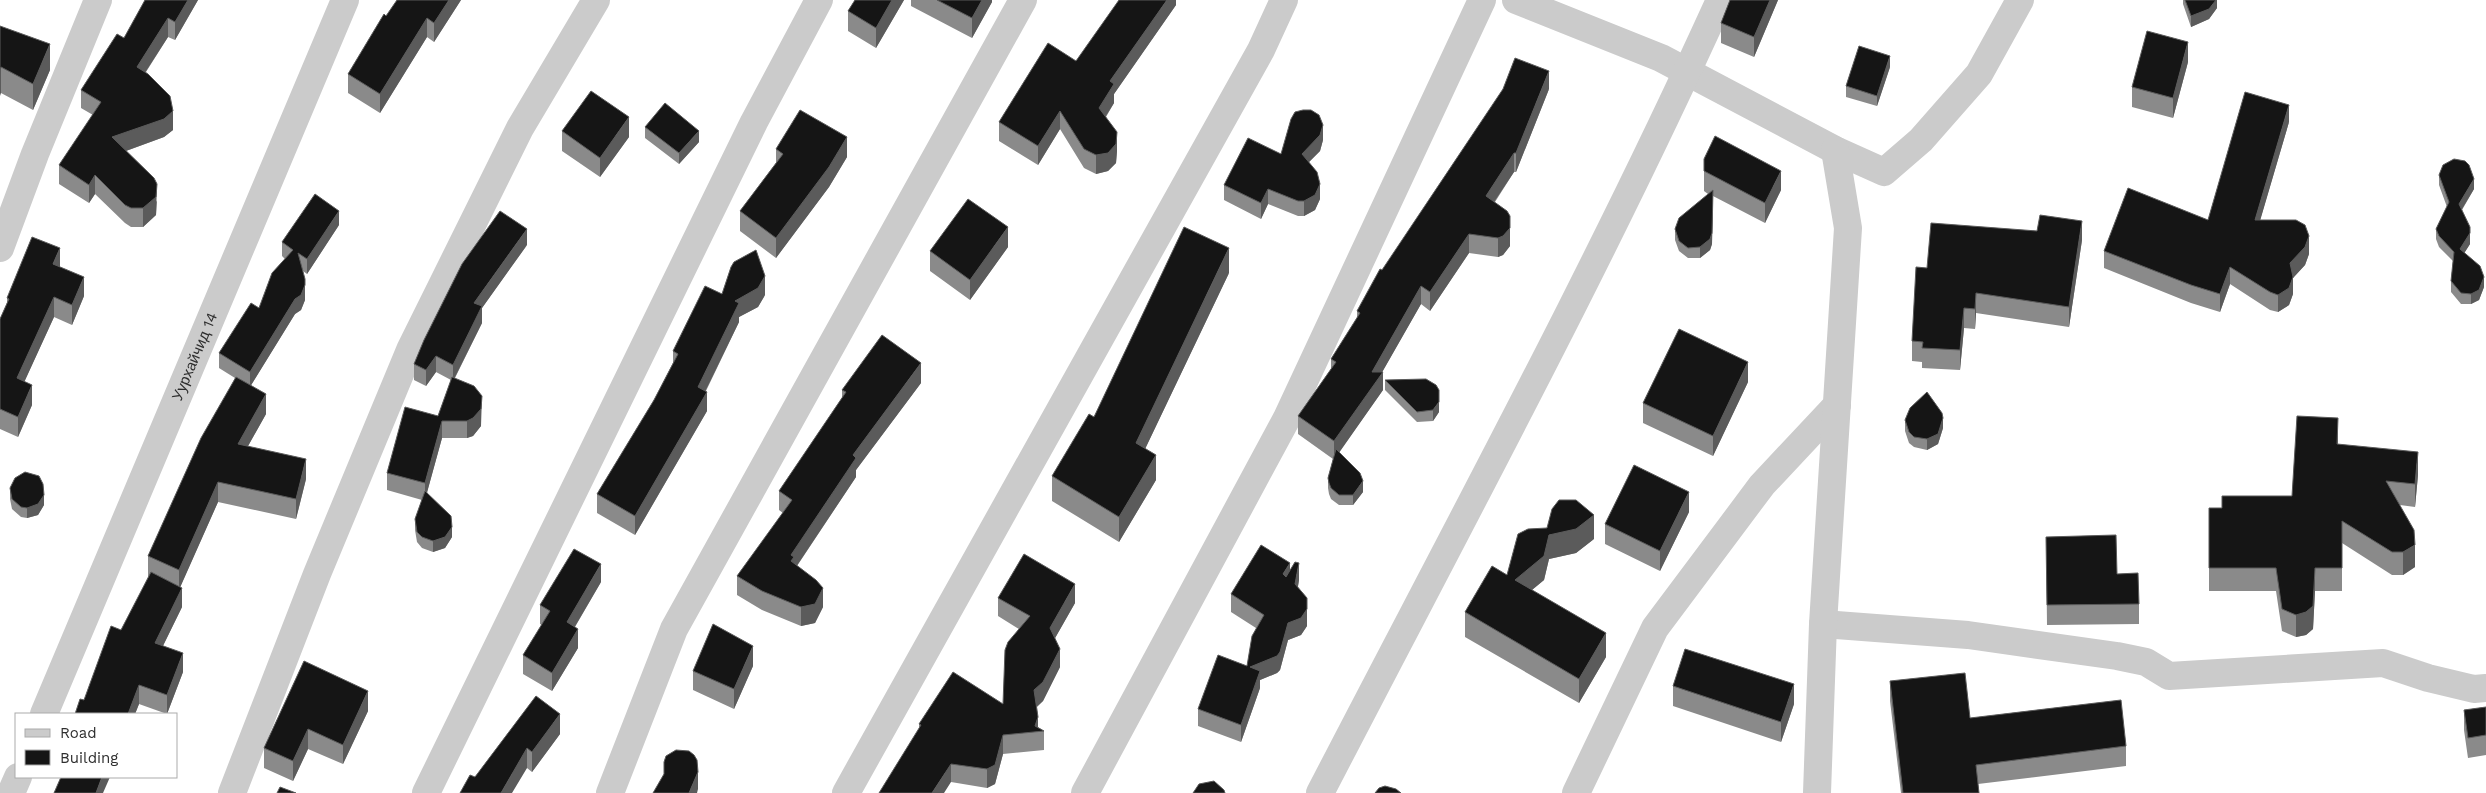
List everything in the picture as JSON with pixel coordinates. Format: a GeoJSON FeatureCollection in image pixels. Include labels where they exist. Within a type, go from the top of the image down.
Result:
{"type":"FeatureCollection","features":[{"type":"Feature","properties":{"kind":"street"},"geometry":{"type":"LineString","coordinates":[[0,248],[34,154],[98,0]]}},
{"type":"Feature","properties":{"kind":"street","name":"Уурхайчид 14"},"geometry":{"type":"LineString","coordinates":[[44,713],[344,0]]}},
{"type":"Feature","properties":{"kind":"street"},"geometry":{"type":"LineString","coordinates":[[232,793],[317,574],[410,350],[520,128],[596,0]]}},
{"type":"Feature","properties":{"kind":"street"},"geometry":{"type":"LineString","coordinates":[[426,793],[750,131],[819,0]]}},
{"type":"Feature","properties":{"kind":"street"},"geometry":{"type":"LineString","coordinates":[[610,793],[674,630],[1023,0]]}},
{"type":"Feature","properties":{"kind":"street"},"geometry":{"type":"LineString","coordinates":[[846,793],[1261,50],[1284,0]]}},
{"type":"Feature","properties":{"kind":"street"},"geometry":{"type":"LineString","coordinates":[[1086,793],[1287,418],[1482,0]]}},
{"type":"Feature","properties":{"kind":"street"},"geometry":{"type":"LineString","coordinates":[[1516,0],[1661,58],[1835,150],[1884,172],[1921,140],[1980,74],[2020,0]]}},
{"type":"Feature","properties":{"kind":"street"},"geometry":{"type":"LineString","coordinates":[[1320,793],[1550,349],[1688,72],[1720,0]]}},
{"type":"Feature","properties":{"kind":"street"},"geometry":{"type":"LineString","coordinates":[[1817,793],[1823,624],[1848,228],[1835,150]]}},
{"type":"Feature","properties":{"kind":"street"},"geometry":{"type":"LineString","coordinates":[[1576,793],[1655,628],[1762,485],[1837,405]]}},
{"type":"Feature","properties":{"kind":"street"},"geometry":{"type":"LineString","coordinates":[[1823,624],[1968,635],[2117,656],[2146,662],[2169,676],[2383,662],[2428,678],[2474,689],[2486,688]]}},
{"type":"Feature","properties":{"kind":"street"},"geometry":{"type":"LineString","coordinates":[[11,793],[18,778]]}},
{"type":"Feature","properties":{"kind":"building"},"geometry":{"type":"Polygon","coordinates":[[[145,0],[188,0],[175,22],[168,18],[137,67],[148,74],[170,96],[173,111],[164,119],[112,137],[154,178],[157,184],[156,197],[143,208],[131,208],[125,205],[95,175],[89,185],[59,165],[101,102],[81,90],[117,34],[124,38],[145,0]]]}},
{"type":"Feature","properties":{"kind":"building"},"geometry":{"type":"Polygon","coordinates":[[[397,0],[449,0],[434,23],[427,18],[380,94],[348,74],[384,14],[386,16],[397,0]]]}},
{"type":"Feature","properties":{"kind":"building"},"geometry":{"type":"Polygon","coordinates":[[[855,0],[892,0],[876,28],[848,11],[855,0]]]}},
{"type":"Feature","properties":{"kind":"building"},"geometry":{"type":"Polygon","coordinates":[[[937,0],[982,0],[972,18],[937,0]]]}},
{"type":"Feature","properties":{"kind":"building"},"geometry":{"type":"Polygon","coordinates":[[[1119,0],[1167,0],[1110,81],[1114,84],[1099,108],[1117,132],[1116,144],[1108,153],[1096,155],[1084,149],[1060,111],[1038,146],[999,122],[1048,43],[1076,61],[1119,0]]]}},
{"type":"Feature","properties":{"kind":"building"},"geometry":{"type":"Polygon","coordinates":[[[1730,0],[1770,0],[1754,37],[1721,23],[1730,0]]]}},
{"type":"Feature","properties":{"kind":"building"},"geometry":{"type":"Polygon","coordinates":[[[2185,0],[2216,0],[2209,9],[2191,16],[2185,0]]]}},
{"type":"Feature","properties":{"kind":"building"},"geometry":{"type":"Polygon","coordinates":[[[0,26],[50,44],[33,84],[1,67],[0,71],[0,26]]]}},
{"type":"Feature","properties":{"kind":"building"},"geometry":{"type":"Polygon","coordinates":[[[2147,31],[2188,42],[2173,98],[2132,87],[2147,31]]]}},
{"type":"Feature","properties":{"kind":"building"},"geometry":{"type":"Polygon","coordinates":[[[1859,46],[1890,56],[1877,96],[1846,86],[1859,46]]]}},
{"type":"Feature","properties":{"kind":"building"},"geometry":{"type":"Polygon","coordinates":[[[1515,58],[1549,71],[1516,153],[1514,153],[1486,196],[1507,211],[1510,216],[1510,228],[1503,236],[1498,238],[1469,234],[1430,292],[1421,286],[1372,372],[1383,372],[1334,441],[1298,416],[1336,362],[1331,359],[1360,313],[1357,311],[1380,269],[1382,270],[1503,89],[1515,58]]]}},
{"type":"Feature","properties":{"kind":"building"},"geometry":{"type":"Polygon","coordinates":[[[591,91],[629,117],[600,158],[562,131],[591,91]]]}},
{"type":"Feature","properties":{"kind":"building"},"geometry":{"type":"Polygon","coordinates":[[[2245,92],[2289,105],[2255,220],[2296,220],[2305,225],[2309,236],[2305,247],[2290,263],[2293,277],[2289,288],[2278,295],[2230,267],[2220,294],[2191,285],[2104,251],[2128,188],[2208,220],[2245,92]]]}},
{"type":"Feature","properties":{"kind":"building"},"geometry":{"type":"Polygon","coordinates":[[[665,103],[699,131],[679,153],[645,127],[665,103]]]}},
{"type":"Feature","properties":{"kind":"building"},"geometry":{"type":"Polygon","coordinates":[[[800,110],[847,137],[829,167],[776,238],[740,211],[783,154],[776,149],[800,110]]]}},
{"type":"Feature","properties":{"kind":"building"},"geometry":{"type":"Polygon","coordinates":[[[1311,110],[1319,115],[1323,125],[1320,135],[1302,154],[1317,172],[1320,184],[1315,195],[1304,201],[1298,201],[1268,189],[1261,203],[1224,185],[1248,138],[1281,154],[1291,119],[1295,112],[1311,110]]]}},
{"type":"Feature","properties":{"kind":"building"},"geometry":{"type":"Polygon","coordinates":[[[1715,136],[1781,171],[1765,203],[1704,171],[1704,159],[1715,136]]]}},
{"type":"Feature","properties":{"kind":"building"},"geometry":{"type":"Polygon","coordinates":[[[2454,159],[2465,161],[2469,165],[2474,179],[2459,204],[2470,227],[2470,233],[2460,249],[2480,266],[2484,277],[2479,290],[2471,294],[2461,293],[2451,281],[2454,252],[2439,236],[2436,229],[2449,202],[2439,175],[2443,165],[2454,159]]]}},
{"type":"Feature","properties":{"kind":"building"},"geometry":{"type":"Polygon","coordinates":[[[1713,190],[1712,233],[1710,239],[1700,247],[1688,248],[1679,241],[1675,229],[1679,218],[1713,190]]]}},
{"type":"Feature","properties":{"kind":"building"},"geometry":{"type":"Polygon","coordinates":[[[315,194],[339,211],[307,259],[298,253],[305,279],[301,295],[295,299],[250,372],[219,353],[251,303],[259,308],[272,273],[293,250],[282,242],[315,194]]]}},
{"type":"Feature","properties":{"kind":"building"},"geometry":{"type":"Polygon","coordinates":[[[968,199],[1008,227],[970,280],[930,251],[968,199]]]}},
{"type":"Feature","properties":{"kind":"building"},"geometry":{"type":"Polygon","coordinates":[[[500,211],[527,229],[474,303],[482,306],[453,365],[436,356],[426,370],[414,364],[462,264],[500,211]]]}},
{"type":"Feature","properties":{"kind":"building"},"geometry":{"type":"Polygon","coordinates":[[[2040,215],[2082,221],[2069,307],[1976,293],[1975,309],[1964,308],[1960,350],[1922,348],[1923,342],[1912,341],[1916,267],[1927,268],[1931,223],[2037,231],[2040,215]]]}},
{"type":"Feature","properties":{"kind":"building"},"geometry":{"type":"Polygon","coordinates":[[[1184,227],[1229,248],[1136,443],[1156,455],[1119,517],[1052,476],[1089,414],[1094,417],[1184,227]]]}},
{"type":"Feature","properties":{"kind":"building"},"geometry":{"type":"Polygon","coordinates":[[[32,237],[60,248],[53,264],[84,277],[72,305],[54,297],[17,378],[32,385],[18,417],[0,409],[0,319],[32,237]]]}},
{"type":"Feature","properties":{"kind":"building"},"geometry":{"type":"Polygon","coordinates":[[[756,250],[765,276],[758,288],[735,301],[739,303],[698,387],[707,392],[635,516],[597,494],[654,400],[678,354],[673,351],[705,286],[722,294],[734,262],[756,250]]]}},
{"type":"Feature","properties":{"kind":"building"},"geometry":{"type":"Polygon","coordinates":[[[1679,329],[1748,362],[1713,436],[1643,403],[1679,329]]]}},
{"type":"Feature","properties":{"kind":"building"},"geometry":{"type":"Polygon","coordinates":[[[882,335],[921,363],[853,455],[856,458],[791,555],[794,557],[791,561],[816,580],[823,588],[815,604],[801,607],[762,591],[737,576],[792,500],[779,491],[846,392],[842,390],[882,335]]]}},
{"type":"Feature","properties":{"kind":"building"},"geometry":{"type":"Polygon","coordinates":[[[236,377],[266,394],[238,444],[306,459],[296,499],[218,482],[179,570],[148,556],[201,438],[236,377]]]}},
{"type":"Feature","properties":{"kind":"building"},"geometry":{"type":"Polygon","coordinates":[[[452,377],[474,386],[482,396],[481,409],[473,418],[467,421],[442,421],[425,483],[387,473],[405,407],[438,416],[452,377]]]}},
{"type":"Feature","properties":{"kind":"building"},"geometry":{"type":"Polygon","coordinates":[[[1426,379],[1436,385],[1439,390],[1439,402],[1433,410],[1417,412],[1385,380],[1426,379]]]}},
{"type":"Feature","properties":{"kind":"building"},"geometry":{"type":"Polygon","coordinates":[[[1927,392],[1942,413],[1943,418],[1938,434],[1927,439],[1914,437],[1909,432],[1905,420],[1910,408],[1927,392]]]}},
{"type":"Feature","properties":{"kind":"building"},"geometry":{"type":"Polygon","coordinates":[[[2297,416],[2338,418],[2337,444],[2418,452],[2415,484],[2386,481],[2414,530],[2415,545],[2403,552],[2392,552],[2342,521],[2342,568],[2315,568],[2313,606],[2306,612],[2296,615],[2282,609],[2276,568],[2209,568],[2209,508],[2222,508],[2222,496],[2292,496],[2297,416]]]}},
{"type":"Feature","properties":{"kind":"building"},"geometry":{"type":"Polygon","coordinates":[[[1336,449],[1360,473],[1363,481],[1353,495],[1339,495],[1331,488],[1329,483],[1328,478],[1336,449]]]}},
{"type":"Feature","properties":{"kind":"building"},"geometry":{"type":"Polygon","coordinates":[[[1634,465],[1689,492],[1660,551],[1605,524],[1634,465]]]}},
{"type":"Feature","properties":{"kind":"building"},"geometry":{"type":"Polygon","coordinates":[[[25,472],[39,476],[43,484],[44,495],[38,504],[27,508],[21,507],[12,499],[10,488],[15,478],[25,472]]]}},
{"type":"Feature","properties":{"kind":"building"},"geometry":{"type":"Polygon","coordinates":[[[425,491],[451,516],[452,527],[445,537],[433,541],[422,537],[417,532],[415,519],[425,491]]]}},
{"type":"Feature","properties":{"kind":"building"},"geometry":{"type":"Polygon","coordinates":[[[1559,500],[1576,500],[1594,515],[1576,529],[1549,535],[1544,556],[1515,580],[1606,633],[1579,679],[1465,612],[1492,566],[1507,575],[1518,534],[1528,529],[1547,528],[1552,509],[1559,500]]]}},
{"type":"Feature","properties":{"kind":"building"},"geometry":{"type":"Polygon","coordinates":[[[2116,535],[2117,574],[2138,573],[2139,604],[2047,605],[2046,537],[2116,535]]]}},
{"type":"Feature","properties":{"kind":"building"},"geometry":{"type":"Polygon","coordinates":[[[1261,545],[1290,563],[1283,574],[1286,577],[1295,562],[1299,563],[1295,584],[1307,598],[1307,609],[1301,618],[1288,623],[1280,652],[1277,656],[1250,667],[1260,671],[1241,725],[1198,709],[1218,655],[1247,666],[1252,636],[1264,615],[1231,594],[1261,545]]]}},
{"type":"Feature","properties":{"kind":"building"},"geometry":{"type":"Polygon","coordinates":[[[574,549],[601,564],[567,622],[578,629],[552,673],[523,655],[550,611],[540,605],[574,549]]]}},
{"type":"Feature","properties":{"kind":"building"},"geometry":{"type":"Polygon","coordinates":[[[1024,554],[1075,584],[1050,628],[1060,649],[1043,682],[1034,690],[1038,717],[1035,726],[1044,731],[1003,735],[995,765],[987,769],[951,764],[932,793],[879,793],[921,725],[919,724],[953,672],[1003,704],[1005,650],[1008,642],[1030,616],[998,598],[1024,554]]]}},
{"type":"Feature","properties":{"kind":"building"},"geometry":{"type":"Polygon","coordinates":[[[151,572],[182,588],[155,643],[183,653],[167,695],[139,685],[128,713],[75,713],[80,699],[84,700],[111,626],[121,630],[151,572]]]}},
{"type":"Feature","properties":{"kind":"building"},"geometry":{"type":"Polygon","coordinates":[[[713,624],[753,646],[734,689],[693,671],[713,624]]]}},
{"type":"Feature","properties":{"kind":"building"},"geometry":{"type":"Polygon","coordinates":[[[1685,649],[1794,684],[1781,722],[1673,686],[1685,649]]]}},
{"type":"Feature","properties":{"kind":"building"},"geometry":{"type":"Polygon","coordinates":[[[304,661],[368,691],[343,745],[308,729],[293,761],[264,748],[304,661]]]}},
{"type":"Feature","properties":{"kind":"building"},"geometry":{"type":"Polygon","coordinates":[[[1965,673],[1970,718],[2121,700],[2126,746],[1976,765],[1979,793],[1903,793],[1890,681],[1965,673]]]}},
{"type":"Feature","properties":{"kind":"building"},"geometry":{"type":"Polygon","coordinates":[[[536,696],[560,714],[532,752],[527,748],[501,793],[460,793],[470,775],[475,777],[536,696]]]}},
{"type":"Feature","properties":{"kind":"building"},"geometry":{"type":"Polygon","coordinates":[[[2486,707],[2486,735],[2468,738],[2464,710],[2486,707]]]}},
{"type":"Feature","properties":{"kind":"building"},"geometry":{"type":"Polygon","coordinates":[[[676,750],[689,751],[697,760],[698,772],[689,793],[653,793],[664,774],[666,756],[676,750]]]}},
{"type":"Feature","properties":{"kind":"building"},"geometry":{"type":"Polygon","coordinates":[[[61,778],[102,778],[96,793],[54,793],[61,778]]]}},
{"type":"Feature","properties":{"kind":"building"},"geometry":{"type":"Polygon","coordinates":[[[1214,781],[1225,793],[1193,793],[1199,784],[1214,781]]]}},
{"type":"Feature","properties":{"kind":"building"},"geometry":{"type":"Polygon","coordinates":[[[1385,786],[1396,789],[1401,793],[1375,793],[1379,788],[1385,786]]]}},
{"type":"Feature","properties":{"kind":"building"},"geometry":{"type":"Polygon","coordinates":[[[280,787],[296,793],[277,793],[280,787]]]}}]}
